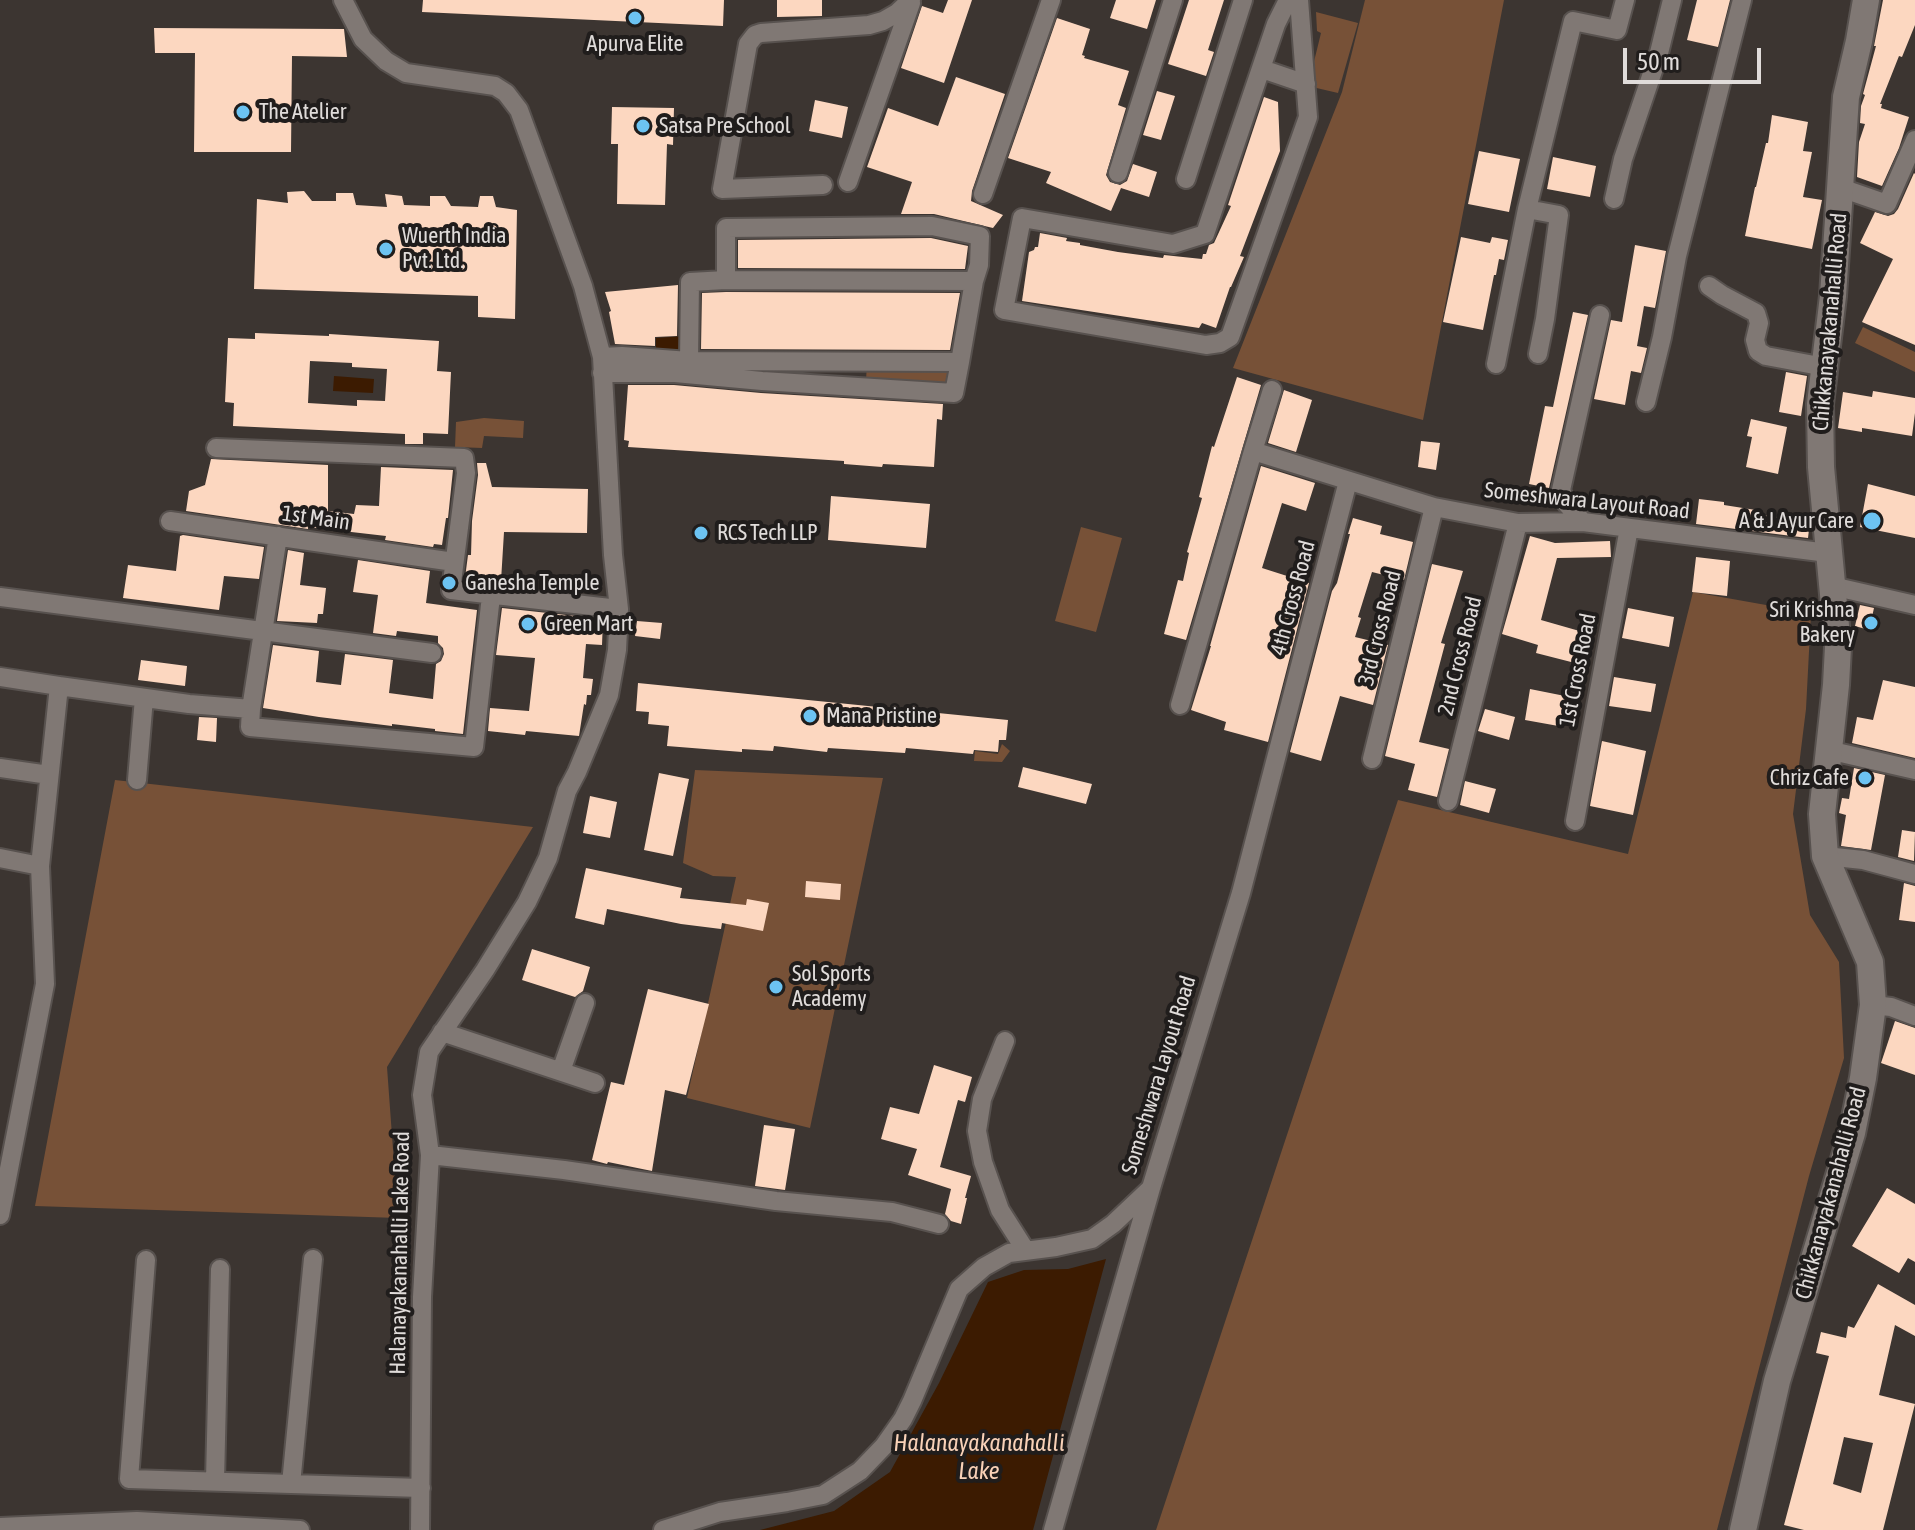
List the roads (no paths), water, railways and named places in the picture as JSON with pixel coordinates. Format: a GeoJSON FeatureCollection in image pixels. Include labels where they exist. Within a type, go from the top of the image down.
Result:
{"type":"FeatureCollection","features":[{"type":"Feature","properties":{"kind":"main road","name":"Chikkanayakanahalli Road"},"geometry":{"type":"LineString","coordinates":[[1743,1530],[1777,1381],[1852,1133],[1873,1005],[1870,962],[1825,856],[1822,814],[1838,647],[1821,467],[1820,404],[1833,296],[1846,97],[1866,0]]}},
{"type":"Feature","properties":{"kind":"street","name":"Halanayakanahalli Lake Road"},"geometry":{"type":"LineString","coordinates":[[343,0],[363,39],[386,61],[406,73],[495,86],[506,93],[519,110],[583,286],[602,365],[619,609],[617,650],[609,695],[567,791],[548,858],[527,902],[429,1052],[422,1095],[430,1155],[422,1297],[420,1530]]}},
{"type":"Feature","properties":{"kind":"street"},"geometry":{"type":"LineString","coordinates":[[848,182],[911,0]]}},
{"type":"Feature","properties":{"kind":"street"},"geometry":{"type":"LineString","coordinates":[[823,185],[722,189],[748,44],[761,33],[869,25],[897,13],[911,0]]}},
{"type":"Feature","properties":{"kind":"street"},"geometry":{"type":"LineString","coordinates":[[983,194],[1051,0]]}},
{"type":"Feature","properties":{"kind":"street"},"geometry":{"type":"LineString","coordinates":[[1118,173],[1173,0]]}},
{"type":"Feature","properties":{"kind":"street"},"geometry":{"type":"LineString","coordinates":[[1186,179],[1243,0]]}},
{"type":"Feature","properties":{"kind":"street"},"geometry":{"type":"LineString","coordinates":[[1288,0],[1276,24],[1205,234],[1173,244],[1022,218],[1004,310],[1206,345],[1220,343],[1230,337],[1308,117],[1299,0]]}},
{"type":"Feature","properties":{"kind":"street"},"geometry":{"type":"LineString","coordinates":[[1496,364],[1527,209],[1573,21],[1617,30],[1625,0]]}},
{"type":"Feature","properties":{"kind":"street"},"geometry":{"type":"LineString","coordinates":[[1614,199],[1623,159],[1659,53],[1672,0]]}},
{"type":"Feature","properties":{"kind":"street"},"geometry":{"type":"LineString","coordinates":[[1646,402],[1677,256],[1742,0]]}},
{"type":"Feature","properties":{"kind":"street"},"geometry":{"type":"LineString","coordinates":[[1262,69],[1306,84]]}},
{"type":"Feature","properties":{"kind":"street"},"geometry":{"type":"LineString","coordinates":[[1841,188],[1887,204],[1915,140]]}},
{"type":"Feature","properties":{"kind":"street"},"geometry":{"type":"LineString","coordinates":[[1527,209],[1559,215],[1538,354]]}},
{"type":"Feature","properties":{"kind":"street"},"geometry":{"type":"LineString","coordinates":[[602,365],[622,356],[790,383],[954,393],[979,265],[980,236],[932,226],[726,228],[726,280]]}},
{"type":"Feature","properties":{"kind":"street"},"geometry":{"type":"LineString","coordinates":[[680,365],[690,282],[974,281]]}},
{"type":"Feature","properties":{"kind":"street"},"geometry":{"type":"LineString","coordinates":[[1709,286],[1756,313],[1759,323],[1755,340],[1758,351],[1766,356],[1825,367]]}},
{"type":"Feature","properties":{"kind":"street"},"geometry":{"type":"LineString","coordinates":[[1583,522],[1566,503],[1561,490],[1600,315]]}},
{"type":"Feature","properties":{"kind":"street"},"geometry":{"type":"LineString","coordinates":[[680,365],[960,362]]}},
{"type":"Feature","properties":{"kind":"street"},"geometry":{"type":"LineString","coordinates":[[1180,705],[1272,390]]}},
{"type":"Feature","properties":{"kind":"street"},"geometry":{"type":"LineString","coordinates":[[216,448],[464,458],[466,473],[451,590],[619,609]]}},
{"type":"Feature","properties":{"kind":"street","name":"Someshwara Layout Road"},"geometry":{"type":"LineString","coordinates":[[1253,451],[1434,507],[1518,523],[1583,522],[1828,553]]}},
{"type":"Feature","properties":{"kind":"street","name":"4th Cross Road"},"geometry":{"type":"LineString","coordinates":[[1284,728],[1348,481]]}},
{"type":"Feature","properties":{"kind":"street","name":"3rd Cross Road"},"geometry":{"type":"LineString","coordinates":[[1372,759],[1434,507]]}},
{"type":"Feature","properties":{"kind":"street","name":"1st Main"},"geometry":{"type":"LineString","coordinates":[[170,521],[454,562]]}},
{"type":"Feature","properties":{"kind":"street","name":"2nd Cross Road"},"geometry":{"type":"LineString","coordinates":[[1448,801],[1518,523]]}},
{"type":"Feature","properties":{"kind":"street","name":"1st Cross Road"},"geometry":{"type":"LineString","coordinates":[[1575,821],[1629,528]]}},
{"type":"Feature","properties":{"kind":"street"},"geometry":{"type":"LineString","coordinates":[[278,536],[250,727],[474,747],[491,596]]}},
{"type":"Feature","properties":{"kind":"street"},"geometry":{"type":"LineString","coordinates":[[1832,586],[1915,605]]}},
{"type":"Feature","properties":{"kind":"street"},"geometry":{"type":"LineString","coordinates":[[0,597],[432,653]]}},
{"type":"Feature","properties":{"kind":"street"},"geometry":{"type":"LineString","coordinates":[[0,677],[189,704],[251,709]]}},
{"type":"Feature","properties":{"kind":"street"},"geometry":{"type":"LineString","coordinates":[[0,1215],[45,984],[40,866],[59,686]]}},
{"type":"Feature","properties":{"kind":"street"},"geometry":{"type":"LineString","coordinates":[[137,780],[144,698]]}},
{"type":"Feature","properties":{"kind":"street","name":"Someshwara Layout Road"},"geometry":{"type":"LineString","coordinates":[[663,1530],[720,1512],[823,1495],[860,1471],[884,1446],[903,1419],[959,1289],[984,1267],[1009,1253],[1092,1239],[1151,1188],[1241,893],[1284,728]]}},
{"type":"Feature","properties":{"kind":"street"},"geometry":{"type":"LineString","coordinates":[[1828,750],[1915,770]]}},
{"type":"Feature","properties":{"kind":"street"},"geometry":{"type":"LineString","coordinates":[[0,768],[49,775]]}},
{"type":"Feature","properties":{"kind":"street"},"geometry":{"type":"LineString","coordinates":[[1825,856],[1863,860],[1915,874]]}},
{"type":"Feature","properties":{"kind":"street"},"geometry":{"type":"LineString","coordinates":[[0,858],[40,866]]}},
{"type":"Feature","properties":{"kind":"street"},"geometry":{"type":"LineString","coordinates":[[561,1071],[585,1003]]}},
{"type":"Feature","properties":{"kind":"street"},"geometry":{"type":"LineString","coordinates":[[1873,1005],[1891,1007],[1915,1016]]}},
{"type":"Feature","properties":{"kind":"street"},"geometry":{"type":"LineString","coordinates":[[442,1032],[595,1083]]}},
{"type":"Feature","properties":{"kind":"street"},"geometry":{"type":"LineString","coordinates":[[1005,1041],[982,1099],[977,1131],[983,1162],[1000,1210],[1026,1251]]}},
{"type":"Feature","properties":{"kind":"street"},"geometry":{"type":"LineString","coordinates":[[430,1155],[564,1170],[776,1201],[892,1212],[939,1224]]}},
{"type":"Feature","properties":{"kind":"street"},"geometry":{"type":"LineString","coordinates":[[1053,1530],[1151,1188]]}},
{"type":"Feature","properties":{"kind":"street"},"geometry":{"type":"LineString","coordinates":[[291,1484],[313,1259]]}},
{"type":"Feature","properties":{"kind":"street"},"geometry":{"type":"LineString","coordinates":[[146,1260],[129,1479],[421,1488]]}},
{"type":"Feature","properties":{"kind":"street"},"geometry":{"type":"LineString","coordinates":[[215,1481],[220,1269]]}},
{"type":"Feature","properties":{"kind":"street"},"geometry":{"type":"LineString","coordinates":[[0,1527],[137,1521],[300,1530]]}},
{"type":"Feature","properties":{"kind":"water"},"geometry":{"type":"Polygon","coordinates":[[[685,336],[684,353],[644,349],[656,348],[656,338],[685,336]]]}},
{"type":"Feature","properties":{"kind":"water"},"geometry":{"type":"Polygon","coordinates":[[[334,376],[374,379],[373,393],[333,391],[334,376]]]}},
{"type":"Feature","properties":{"kind":"water","name":"Halanayakanahalli Lake"},"geometry":{"type":"Polygon","coordinates":[[[1106,1259],[1033,1530],[760,1530],[834,1511],[890,1472],[939,1383],[988,1282],[1024,1270],[1068,1269],[1106,1259]]]}},
{"type":"Feature","properties":{"kind":"place","name":"Apurva Elite"},"geometry":{"type":"Point","coordinates":[635,18]}},
{"type":"Feature","properties":{"kind":"place","name":"The Atelier"},"geometry":{"type":"Point","coordinates":[243,112]}},
{"type":"Feature","properties":{"kind":"place","name":"Satsa Pre School"},"geometry":{"type":"Point","coordinates":[643,126]}},
{"type":"Feature","properties":{"kind":"place","name":"Wuerth India Pvt. Ltd."},"geometry":{"type":"Point","coordinates":[386,249]}},
{"type":"Feature","properties":{"kind":"place","name":"A & J Ayur Care"},"geometry":{"type":"Point","coordinates":[1872,521]}},
{"type":"Feature","properties":{"kind":"place","name":"RCS Tech LLP"},"geometry":{"type":"Point","coordinates":[701,533]}},
{"type":"Feature","properties":{"kind":"place","name":"Ganesha Temple"},"geometry":{"type":"Point","coordinates":[449,583]}},
{"type":"Feature","properties":{"kind":"place","name":"Sri Krishna Bakery"},"geometry":{"type":"Point","coordinates":[1871,623]}},
{"type":"Feature","properties":{"kind":"place","name":"Green Mart"},"geometry":{"type":"Point","coordinates":[528,624]}},
{"type":"Feature","properties":{"kind":"place","name":"Mana Pristine"},"geometry":{"type":"Point","coordinates":[810,716]}},
{"type":"Feature","properties":{"kind":"place","name":"Chriz Cafe"},"geometry":{"type":"Point","coordinates":[1865,778]}},
{"type":"Feature","properties":{"kind":"place","name":"Sol Sports Academy"},"geometry":{"type":"Point","coordinates":[776,987]}}]}
